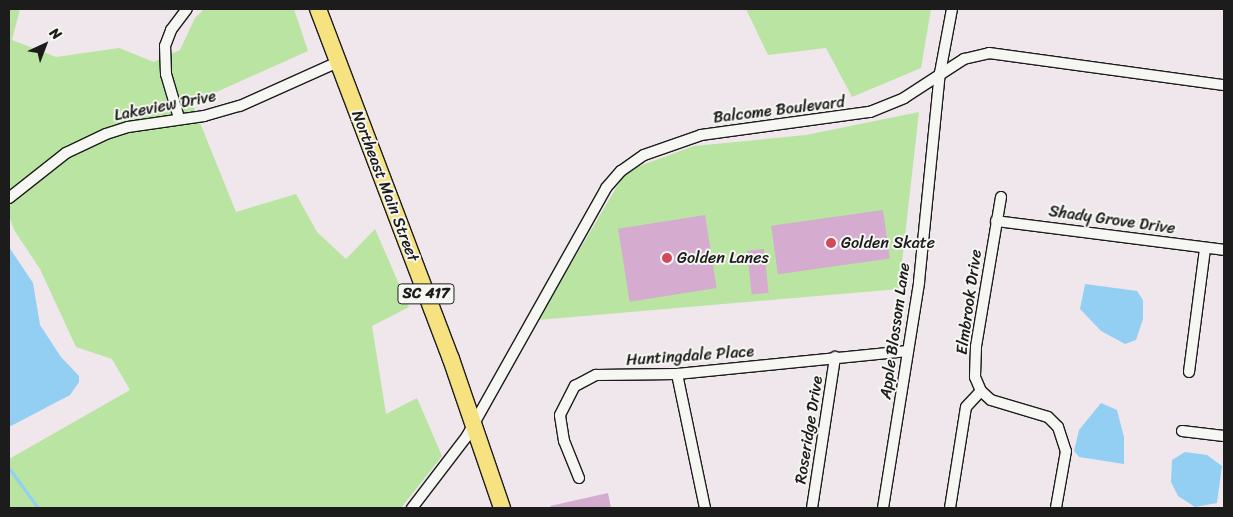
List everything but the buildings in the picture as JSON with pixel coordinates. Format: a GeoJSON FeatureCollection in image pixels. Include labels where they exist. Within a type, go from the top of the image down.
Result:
{"type":"FeatureCollection","features":[{"type":"Feature","properties":{"kind":"main road","name":"SC 417"},"geometry":{"type":"LineString","coordinates":[[318,9],[338,62]]}},
{"type":"Feature","properties":{"kind":"main road","name":"Northeast Main Street"},"geometry":{"type":"LineString","coordinates":[[338,62],[474,423],[502,508]]}},
{"type":"Feature","properties":{"kind":"street"},"geometry":{"type":"LineString","coordinates":[[179,118],[166,74],[165,46],[171,30],[188,9]]}},
{"type":"Feature","properties":{"kind":"street","name":"Apple Blossom Lane"},"geometry":{"type":"LineString","coordinates":[[883,508],[919,282],[940,73],[947,46],[952,9]]}},
{"type":"Feature","properties":{"kind":"street","name":"Balcome Boulevard"},"geometry":{"type":"LineString","coordinates":[[412,508],[474,423],[600,197],[613,179],[630,164],[660,147],[701,135],[766,124],[870,112],[904,98],[964,59],[1000,53],[1224,84]]}},
{"type":"Feature","properties":{"kind":"street","name":"Lakeview Drive"},"geometry":{"type":"LineString","coordinates":[[9,198],[46,166],[88,141],[128,127],[179,118],[204,116],[240,106],[338,62]]}},
{"type":"Feature","properties":{"kind":"street","name":"Elmbrook Drive"},"geometry":{"type":"LineString","coordinates":[[982,391],[975,377],[976,347],[1001,197]]}},
{"type":"Feature","properties":{"kind":"street","name":"Shady Grove Drive"},"geometry":{"type":"LineString","coordinates":[[996,221],[1224,250]]}},
{"type":"Feature","properties":{"kind":"street"},"geometry":{"type":"LineString","coordinates":[[1188,372],[1205,248]]}},
{"type":"Feature","properties":{"kind":"street","name":"Huntingdale Place"},"geometry":{"type":"LineString","coordinates":[[579,478],[564,442],[560,415],[575,386],[596,375],[678,374],[908,351]]}},
{"type":"Feature","properties":{"kind":"street","name":"Roseridge Drive"},"geometry":{"type":"LineString","coordinates":[[812,508],[835,357]]}},
{"type":"Feature","properties":{"kind":"street"},"geometry":{"type":"LineString","coordinates":[[678,374],[706,508]]}},
{"type":"Feature","properties":{"kind":"street"},"geometry":{"type":"LineString","coordinates":[[950,508],[966,407],[982,391],[1001,404],[1048,417],[1058,427],[1066,451],[1056,508]]}},
{"type":"Feature","properties":{"kind":"street"},"geometry":{"type":"LineString","coordinates":[[1182,431],[1224,436]]}},
{"type":"Feature","properties":{"kind":"green space"},"geometry":{"type":"Polygon","coordinates":[[[9,9],[20,9],[12,40],[56,57],[119,48],[154,62],[180,50],[195,18],[204,9],[294,9],[308,51],[192,103],[236,212],[296,194],[317,232],[346,259],[375,229],[409,307],[372,326],[386,414],[417,398],[442,456],[401,508],[9,508],[9,459],[130,390],[112,359],[76,347],[40,269],[14,230],[9,215],[9,9]]]}},
{"type":"Feature","properties":{"kind":"green space"},"geometry":{"type":"Polygon","coordinates":[[[746,9],[931,9],[921,68],[852,97],[826,48],[768,55],[746,9]]]}},
{"type":"Feature","properties":{"kind":"green space"},"geometry":{"type":"Polygon","coordinates":[[[919,112],[899,289],[538,320],[626,171],[694,146],[806,135],[919,112]]]}},
{"type":"Feature","properties":{"kind":"water"},"geometry":{"type":"Polygon","coordinates":[[[9,247],[33,283],[40,325],[61,357],[79,376],[79,382],[70,395],[9,427],[9,247]]]}},
{"type":"Feature","properties":{"kind":"water"},"geometry":{"type":"Polygon","coordinates":[[[1085,284],[1137,291],[1143,300],[1143,319],[1136,340],[1125,344],[1101,331],[1080,309],[1085,284]]]}},
{"type":"Feature","properties":{"kind":"water"},"geometry":{"type":"Polygon","coordinates":[[[1101,403],[1117,410],[1124,437],[1124,464],[1079,457],[1074,451],[1079,430],[1101,403]]]}},
{"type":"Feature","properties":{"kind":"water"},"geometry":{"type":"Polygon","coordinates":[[[1185,452],[1207,455],[1222,466],[1217,503],[1195,507],[1178,496],[1171,482],[1172,460],[1185,452]]]}},
{"type":"Feature","properties":{"kind":"waterway"},"geometry":{"type":"LineString","coordinates":[[9,468],[38,508]]}},
{"type":"Feature","properties":{"kind":"place","name":"Golden Skate"},"geometry":{"type":"Point","coordinates":[831,243]}},
{"type":"Feature","properties":{"kind":"place","name":"Golden Lanes"},"geometry":{"type":"Point","coordinates":[667,258]}}]}
